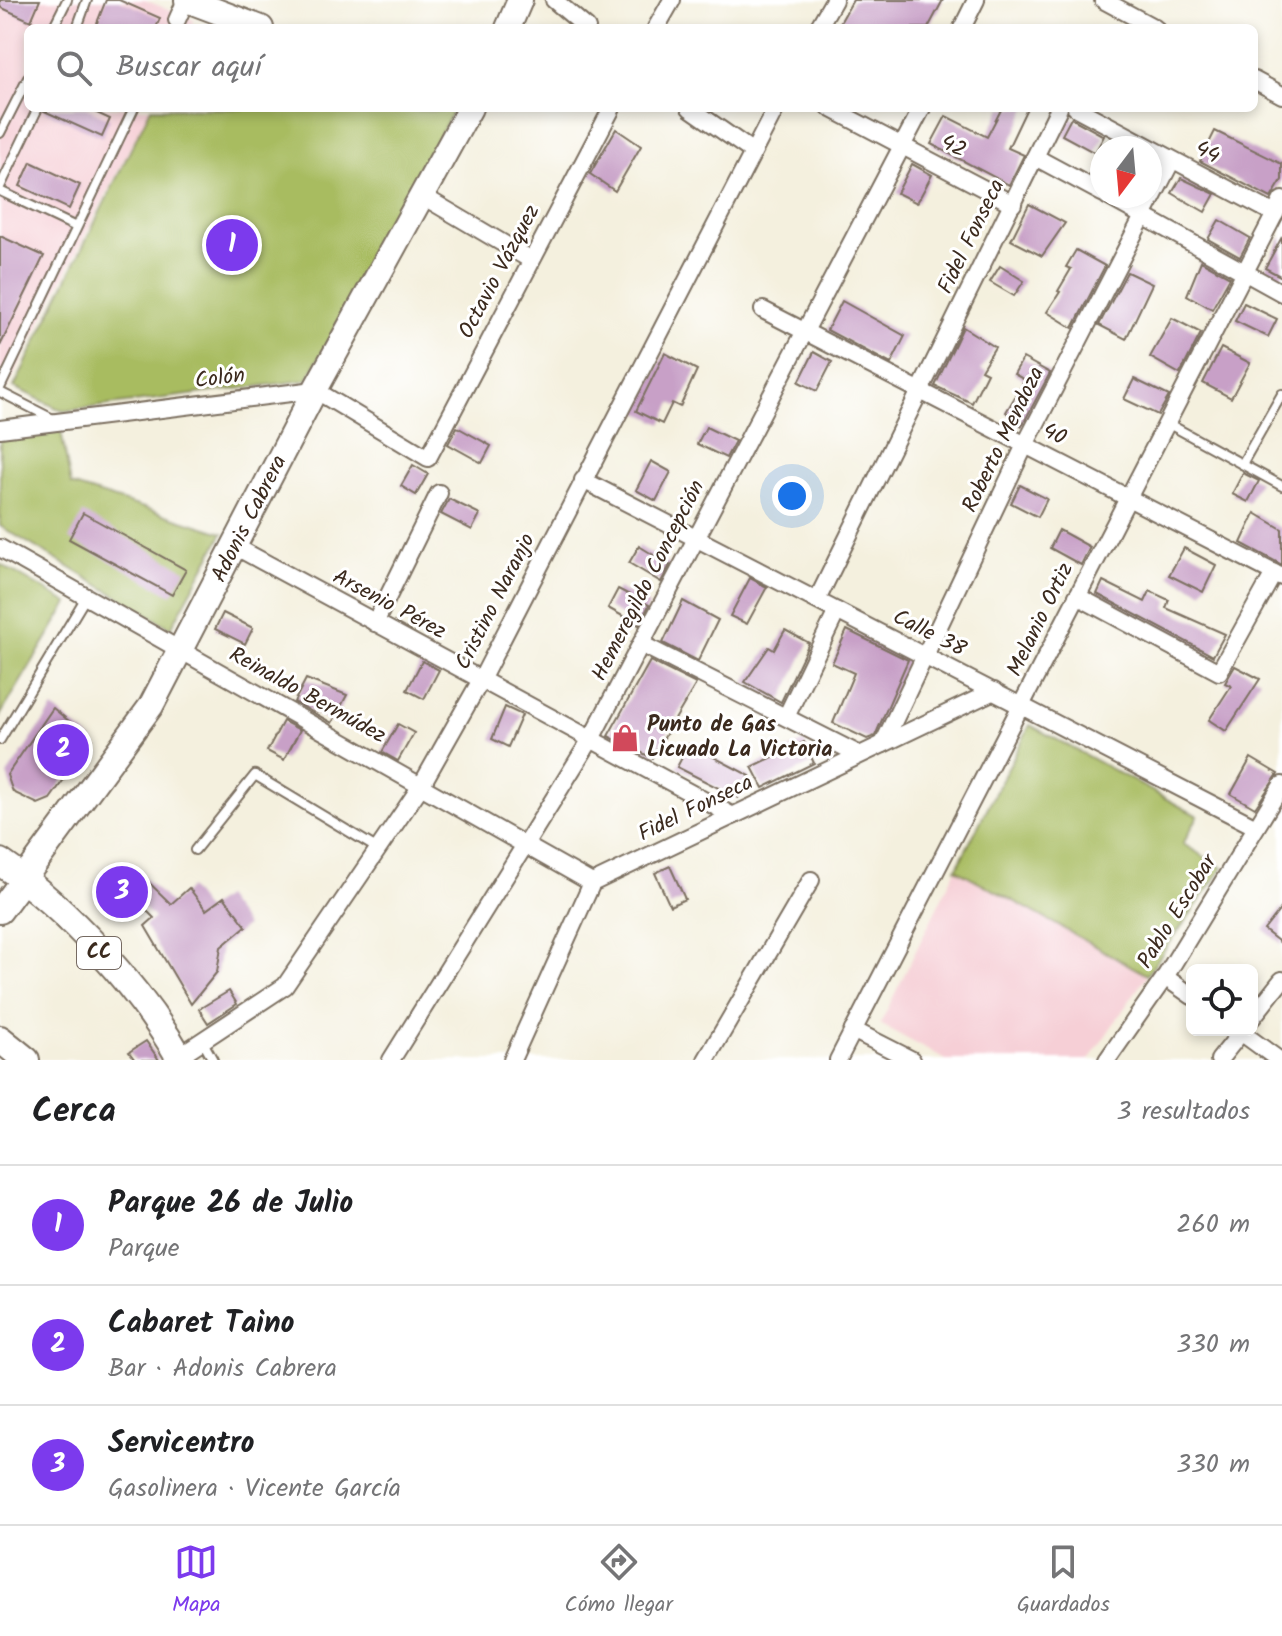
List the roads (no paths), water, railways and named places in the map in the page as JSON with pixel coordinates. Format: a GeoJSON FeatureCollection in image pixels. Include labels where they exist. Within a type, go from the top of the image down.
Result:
{"type":"FeatureCollection","features":[{"type":"Feature","properties":{"kind":"main road","name":"CC"},"geometry":{"type":"LineString","coordinates":[[0,862],[25,879],[96,950],[151,1013],[180,1058]]}},
{"type":"Feature","properties":{"kind":"main road"},"geometry":{"type":"LineString","coordinates":[[0,1039],[26,1060]]}},
{"type":"Feature","properties":{"kind":"street"},"geometry":{"type":"LineString","coordinates":[[510,24],[520,0]]}},
{"type":"Feature","properties":{"kind":"street"},"geometry":{"type":"LineString","coordinates":[[554,0],[582,24]]}},
{"type":"Feature","properties":{"kind":"street"},"geometry":{"type":"LineString","coordinates":[[658,24],[672,0]]}},
{"type":"Feature","properties":{"kind":"street"},"geometry":{"type":"LineString","coordinates":[[964,24],[976,0]]}},
{"type":"Feature","properties":{"kind":"street"},"geometry":{"type":"LineString","coordinates":[[1103,0],[1148,24]]}},
{"type":"Feature","properties":{"kind":"street"},"geometry":{"type":"LineString","coordinates":[[820,24],[830,1]]}},
{"type":"Feature","properties":{"kind":"street"},"geometry":{"type":"LineString","coordinates":[[181,12],[241,24]]}},
{"type":"Feature","properties":{"kind":"street"},"geometry":{"type":"LineString","coordinates":[[1258,82],[1282,95]]}},
{"type":"Feature","properties":{"kind":"street","name":"Adonis Cabrera"},"geometry":{"type":"LineString","coordinates":[[0,911],[151,706],[315,390],[468,112]]}},
{"type":"Feature","properties":{"kind":"street","name":"Octavio Vázquez"},"geometry":{"type":"LineString","coordinates":[[315,390],[428,458],[610,112]]}},
{"type":"Feature","properties":{"kind":"street"},"geometry":{"type":"LineString","coordinates":[[696,112],[753,152]]}},
{"type":"Feature","properties":{"kind":"street","name":"Cristino Naranjo"},"geometry":{"type":"LineString","coordinates":[[180,1058],[285,986],[421,786],[481,680],[774,112]]}},
{"type":"Feature","properties":{"kind":"street","name":"42"},"geometry":{"type":"LineString","coordinates":[[838,112],[1013,204]]}},
{"type":"Feature","properties":{"kind":"street","name":"Hemeregildo Concepción"},"geometry":{"type":"LineString","coordinates":[[391,1060],[591,739],[920,112]]}},
{"type":"Feature","properties":{"kind":"street","name":"Fidel Fonseca"},"geometry":{"type":"LineString","coordinates":[[817,600],[1057,112]]}},
{"type":"Feature","properties":{"kind":"street","name":"44"},"geometry":{"type":"LineString","coordinates":[[1083,112],[1172,160],[1278,207]]}},
{"type":"Feature","properties":{"kind":"street"},"geometry":{"type":"LineString","coordinates":[[1035,157],[1090,187]]}},
{"type":"Feature","properties":{"kind":"street","name":"Roberto Mendoza"},"geometry":{"type":"LineString","coordinates":[[883,744],[1025,445],[1172,160]]}},
{"type":"Feature","properties":{"kind":"street"},"geometry":{"type":"LineString","coordinates":[[421,195],[531,260]]}},
{"type":"Feature","properties":{"kind":"street","name":"Melanio Ortiz"},"geometry":{"type":"LineString","coordinates":[[838,1060],[1278,207]]}},
{"type":"Feature","properties":{"kind":"street"},"geometry":{"type":"LineString","coordinates":[[1129,208],[1282,293]]}},
{"type":"Feature","properties":{"kind":"street","name":"40"},"geometry":{"type":"LineString","coordinates":[[763,310],[1278,575]]}},
{"type":"Feature","properties":{"kind":"street","name":"Colón"},"geometry":{"type":"LineString","coordinates":[[0,429],[315,390]]}},
{"type":"Feature","properties":{"kind":"street","name":"Calle 38"},"geometry":{"type":"LineString","coordinates":[[583,480],[1256,827]]}},
{"type":"Feature","properties":{"kind":"street"},"geometry":{"type":"LineString","coordinates":[[375,623],[439,493]]}},
{"type":"Feature","properties":{"kind":"street","name":"Arsenio Pérez"},"geometry":{"type":"LineString","coordinates":[[236,547],[733,816]]}},
{"type":"Feature","properties":{"kind":"street","name":"Reinaldo Bermúdez"},"geometry":{"type":"LineString","coordinates":[[0,548],[592,883]]}},
{"type":"Feature","properties":{"kind":"street"},"geometry":{"type":"LineString","coordinates":[[1077,596],[1219,672],[1278,575]]}},
{"type":"Feature","properties":{"kind":"street"},"geometry":{"type":"LineString","coordinates":[[786,717],[837,611]]}},
{"type":"Feature","properties":{"kind":"street"},"geometry":{"type":"LineString","coordinates":[[641,644],[858,754]]}},
{"type":"Feature","properties":{"kind":"street","name":"Fidel Fonseca"},"geometry":{"type":"LineString","coordinates":[[592,883],[994,691]]}},
{"type":"Feature","properties":{"kind":"street","name":"Pablo Escobar"},"geometry":{"type":"LineString","coordinates":[[1107,1060],[1165,977],[1282,785]]}},
{"type":"Feature","properties":{"kind":"street"},"geometry":{"type":"LineString","coordinates":[[706,1060],[811,880]]}},
{"type":"Feature","properties":{"kind":"street"},"geometry":{"type":"LineString","coordinates":[[512,1060],[592,883]]}},
{"type":"Feature","properties":{"kind":"street"},"geometry":{"type":"LineString","coordinates":[[1165,977],[1186,992]]}},
{"type":"Feature","properties":{"kind":"street"},"geometry":{"type":"LineString","coordinates":[[1258,1010],[1282,980]]}},
{"type":"Feature","properties":{"kind":"street"},"geometry":{"type":"LineString","coordinates":[[853,1030],[912,1060]]}},
{"type":"Feature","properties":{"kind":"street"},"geometry":{"type":"LineString","coordinates":[[1219,1060],[1237,1036]]}},
{"type":"Feature","properties":{"kind":"street"},"geometry":{"type":"LineString","coordinates":[[1248,1036],[1279,1060]]}},
{"type":"Feature","properties":{"kind":"lane"},"geometry":{"type":"LineString","coordinates":[[55,24],[67,0]]}},
{"type":"Feature","properties":{"kind":"lane"},"geometry":{"type":"LineString","coordinates":[[78,24],[87,0]]}},
{"type":"Feature","properties":{"kind":"lane"},"geometry":{"type":"LineString","coordinates":[[0,133],[24,86]]}},
{"type":"Feature","properties":{"kind":"lane"},"geometry":{"type":"LineString","coordinates":[[36,112],[0,189],[76,227]]}},
{"type":"Feature","properties":{"kind":"lane"},"geometry":{"type":"LineString","coordinates":[[57,421],[0,390],[132,112]]}},
{"type":"Feature","properties":{"kind":"lane"},"geometry":{"type":"LineString","coordinates":[[1242,464],[1282,394]]}},
{"type":"Feature","properties":{"kind":"lane"},"geometry":{"type":"LineString","coordinates":[[1166,422],[1282,486]]}},
{"type":"Feature","properties":{"kind":"lane"},"geometry":{"type":"LineString","coordinates":[[0,740],[86,597]]}},
{"type":"Feature","properties":{"kind":"lane"},"geometry":{"type":"LineString","coordinates":[[195,850],[255,775],[378,849]]}},
{"type":"Feature","properties":{"kind":"lane"},"geometry":{"type":"LineString","coordinates":[[203,1042],[213,1060]]}},
{"type":"Feature","properties":{"kind":"place","name":"Parque 26 de Julio"},"geometry":{"type":"Point","coordinates":[232,245]}},
{"type":"Feature","properties":{"kind":"place","name":"Punto de Gas Licuado La Victoria"},"geometry":{"type":"Point","coordinates":[625,738]}},
{"type":"Feature","properties":{"kind":"place","name":"Cabaret Taino"},"geometry":{"type":"Point","coordinates":[63,750]}},
{"type":"Feature","properties":{"kind":"place","name":"Servicentro"},"geometry":{"type":"Point","coordinates":[122,892]}}]}
